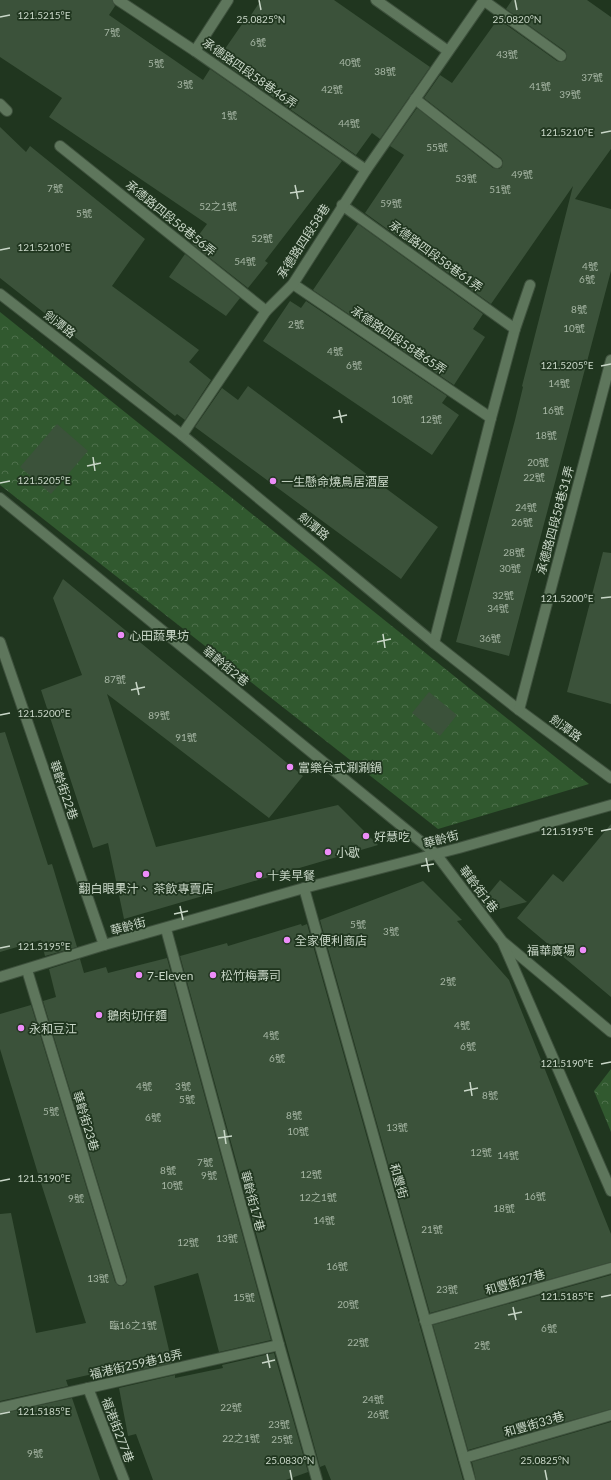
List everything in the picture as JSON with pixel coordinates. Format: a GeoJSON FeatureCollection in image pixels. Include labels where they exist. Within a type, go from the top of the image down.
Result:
{"type":"FeatureCollection","features":[{"type":"Feature","properties":{"kind":"street","name":"承德路四段58巷46弄"},"geometry":{"type":"LineString","coordinates":[[118,0],[195,51],[366,170]]}},
{"type":"Feature","properties":{"kind":"street"},"geometry":{"type":"LineString","coordinates":[[195,51],[228,0]]}},
{"type":"Feature","properties":{"kind":"street"},"geometry":{"type":"LineString","coordinates":[[376,0],[448,51]]}},
{"type":"Feature","properties":{"kind":"street","name":"承德路四段58巷"},"geometry":{"type":"LineString","coordinates":[[182,435],[266,311],[293,284],[342,205],[483,0],[560,56]]}},
{"type":"Feature","properties":{"kind":"street"},"geometry":{"type":"LineString","coordinates":[[415,99],[497,163]]}},
{"type":"Feature","properties":{"kind":"street","name":"承德路四段58巷56弄"},"geometry":{"type":"LineString","coordinates":[[60,146],[266,311]]}},
{"type":"Feature","properties":{"kind":"street","name":"承德路四段58巷61弄"},"geometry":{"type":"LineString","coordinates":[[342,205],[515,329]]}},
{"type":"Feature","properties":{"kind":"street","name":"承德路四段58巷65弄"},"geometry":{"type":"LineString","coordinates":[[293,284],[491,418]]}},
{"type":"Feature","properties":{"kind":"street"},"geometry":{"type":"LineString","coordinates":[[434,642],[491,418],[515,329],[530,284]]}},
{"type":"Feature","properties":{"kind":"street","name":"劍潭路"},"geometry":{"type":"LineString","coordinates":[[0,294],[182,435],[518,710],[611,778]]}},
{"type":"Feature","properties":{"kind":"street","name":"承德路四段58巷31弄"},"geometry":{"type":"LineString","coordinates":[[518,710],[611,360]]}},
{"type":"Feature","properties":{"kind":"street","name":"華齡街2巷"},"geometry":{"type":"LineString","coordinates":[[0,498],[436,854]]}},
{"type":"Feature","properties":{"kind":"street","name":"華齡街22巷"},"geometry":{"type":"LineString","coordinates":[[0,642],[104,946]]}},
{"type":"Feature","properties":{"kind":"street","name":"華齡街"},"geometry":{"type":"LineString","coordinates":[[0,977],[304,888],[436,854],[611,805]]}},
{"type":"Feature","properties":{"kind":"street","name":"華齡街1巷"},"geometry":{"type":"LineString","coordinates":[[436,854],[502,941]]}},
{"type":"Feature","properties":{"kind":"street","name":"和豐街"},"geometry":{"type":"LineString","coordinates":[[304,888],[470,1480]]}},
{"type":"Feature","properties":{"kind":"street","name":"華齡街17巷"},"geometry":{"type":"LineString","coordinates":[[166,929],[317,1480]]}},
{"type":"Feature","properties":{"kind":"street"},"geometry":{"type":"LineString","coordinates":[[502,941],[611,1032]]}},
{"type":"Feature","properties":{"kind":"street"},"geometry":{"type":"LineString","coordinates":[[502,941],[611,1191]]}},
{"type":"Feature","properties":{"kind":"street","name":"華齡街23巷"},"geometry":{"type":"LineString","coordinates":[[27,970],[121,1280]]}},
{"type":"Feature","properties":{"kind":"street","name":"和豐街27巷"},"geometry":{"type":"LineString","coordinates":[[425,1321],[611,1268]]}},
{"type":"Feature","properties":{"kind":"street","name":"福港街259巷18弄"},"geometry":{"type":"LineString","coordinates":[[0,1408],[279,1345]]}},
{"type":"Feature","properties":{"kind":"street","name":"福港街277巷"},"geometry":{"type":"LineString","coordinates":[[88,1388],[124,1480]]}},
{"type":"Feature","properties":{"kind":"street","name":"和豐街33巷"},"geometry":{"type":"LineString","coordinates":[[464,1458],[611,1415]]}},
{"type":"Feature","properties":{"kind":"green space"},"geometry":{"type":"Polygon","coordinates":[[[0,312],[589,784],[438,829],[0,485],[0,312]]]}},
{"type":"Feature","properties":{"kind":"green space"},"geometry":{"type":"Polygon","coordinates":[[[611,1069],[611,1132],[594,1091],[611,1069]]]}},
{"type":"Feature","properties":{"kind":"building"},"geometry":{"type":"Polygon","coordinates":[[[0,0],[112,0],[115,6],[109,15],[203,80],[210,69],[342,161],[265,261],[268,263],[248,288],[192,244],[207,224],[49,117],[62,98],[0,57],[0,0]]]}},
{"type":"Feature","properties":{"kind":"building"},"geometry":{"type":"Polygon","coordinates":[[[261,0],[334,0],[430,67],[380,139],[372,133],[356,155],[218,59],[247,17],[249,18],[261,0]]]}},
{"type":"Feature","properties":{"kind":"building"},"geometry":{"type":"Polygon","coordinates":[[[512,0],[587,0],[611,17],[611,149],[575,199],[611,209],[611,271],[509,656],[456,642],[515,420],[522,386],[573,186],[491,304],[365,213],[404,155],[390,146],[417,108],[493,168],[499,169],[502,167],[503,161],[501,158],[424,98],[440,75],[452,83],[498,19],[557,61],[561,62],[566,60],[567,56],[565,51],[506,9],[512,0]]]}},
{"type":"Feature","properties":{"kind":"building"},"geometry":{"type":"Polygon","coordinates":[[[0,127],[26,152],[30,146],[145,239],[112,286],[199,350],[189,362],[211,380],[185,420],[177,414],[175,416],[0,278],[0,127]]]}},
{"type":"Feature","properties":{"kind":"building"},"geometry":{"type":"Polygon","coordinates":[[[358,224],[483,314],[473,329],[485,337],[454,385],[313,290],[358,224]]]}},
{"type":"Feature","properties":{"kind":"building"},"geometry":{"type":"Polygon","coordinates":[[[185,254],[240,298],[226,316],[169,277],[185,254]]]}},
{"type":"Feature","properties":{"kind":"building"},"geometry":{"type":"Polygon","coordinates":[[[290,301],[301,308],[306,301],[447,396],[442,403],[459,415],[432,455],[263,341],[290,301]]]}},
{"type":"Feature","properties":{"kind":"building"},"geometry":{"type":"Polygon","coordinates":[[[248,386],[438,527],[401,579],[195,427],[222,388],[238,400],[248,386]]]}},
{"type":"Feature","properties":{"kind":"building"},"geometry":{"type":"Polygon","coordinates":[[[57,424],[88,451],[51,494],[20,467],[57,424]]]}},
{"type":"Feature","properties":{"kind":"building"},"geometry":{"type":"Polygon","coordinates":[[[603,552],[611,553],[611,704],[567,692],[603,552]]]}},
{"type":"Feature","properties":{"kind":"building"},"geometry":{"type":"Polygon","coordinates":[[[63,579],[303,776],[269,818],[107,694],[156,847],[338,805],[378,845],[124,919],[108,843],[93,848],[41,690],[82,675],[53,598],[63,579]]]}},
{"type":"Feature","properties":{"kind":"building"},"geometry":{"type":"Polygon","coordinates":[[[429,692],[457,715],[440,736],[412,713],[429,692]]]}},
{"type":"Feature","properties":{"kind":"building"},"geometry":{"type":"Polygon","coordinates":[[[5,732],[48,865],[52,864],[77,947],[45,956],[41,940],[0,952],[0,733],[5,732]]]}},
{"type":"Feature","properties":{"kind":"building","name":"福華廣場"},"geometry":{"type":"Polygon","coordinates":[[[611,824],[611,997],[517,918],[553,874],[563,882],[611,824]]]}},
{"type":"Feature","properties":{"kind":"building"},"geometry":{"type":"Polygon","coordinates":[[[500,880],[527,902],[488,912],[481,903],[500,880]]]}},
{"type":"Feature","properties":{"kind":"building"},"geometry":{"type":"Polygon","coordinates":[[[423,881],[462,920],[457,921],[509,980],[611,1234],[611,1262],[430,1313],[320,920],[423,881]]]}},
{"type":"Feature","properties":{"kind":"building"},"geometry":{"type":"Polygon","coordinates":[[[301,924],[302,926],[307,924],[463,1480],[331,1480],[325,1465],[320,1467],[180,956],[227,943],[228,946],[301,924]]]}},
{"type":"Feature","properties":{"kind":"building"},"geometry":{"type":"Polygon","coordinates":[[[167,958],[271,1340],[219,1352],[198,1273],[154,1286],[172,1363],[116,1375],[115,1369],[66,1380],[68,1386],[0,1401],[0,1214],[11,1213],[36,1333],[86,1323],[0,1049],[0,1014],[31,1005],[115,1282],[119,1286],[123,1286],[127,1282],[127,1278],[43,1001],[56,997],[49,969],[80,959],[84,973],[106,967],[108,973],[167,958]]]}},
{"type":"Feature","properties":{"kind":"building"},"geometry":{"type":"Polygon","coordinates":[[[611,1275],[611,1409],[468,1450],[433,1325],[611,1275]]]}},
{"type":"Feature","properties":{"kind":"building"},"geometry":{"type":"Polygon","coordinates":[[[274,1353],[308,1472],[286,1480],[153,1480],[136,1434],[128,1436],[119,1388],[175,1375],[175,1378],[223,1368],[222,1365],[274,1353]]]}},
{"type":"Feature","properties":{"kind":"building"},"geometry":{"type":"Polygon","coordinates":[[[72,1398],[100,1480],[0,1480],[0,1414],[72,1398]]]}},
{"type":"Feature","properties":{"kind":"building"},"geometry":{"type":"Polygon","coordinates":[[[611,1422],[611,1480],[476,1480],[472,1462],[611,1422]]]}},
{"type":"Feature","properties":{"kind":"place","name":"一生懸命燒鳥居酒屋"},"geometry":{"type":"Point","coordinates":[273,481]}},
{"type":"Feature","properties":{"kind":"place","name":"心田蔬果坊"},"geometry":{"type":"Point","coordinates":[121,635]}},
{"type":"Feature","properties":{"kind":"place","name":"富樂台式涮涮鍋"},"geometry":{"type":"Point","coordinates":[290,767]}},
{"type":"Feature","properties":{"kind":"place","name":"好慧吃"},"geometry":{"type":"Point","coordinates":[366,836]}},
{"type":"Feature","properties":{"kind":"place","name":"小歇"},"geometry":{"type":"Point","coordinates":[328,852]}},
{"type":"Feature","properties":{"kind":"place","name":"翻白眼果汁、 茶飲專賣店"},"geometry":{"type":"Point","coordinates":[146,874]}},
{"type":"Feature","properties":{"kind":"place","name":"十美早餐"},"geometry":{"type":"Point","coordinates":[259,875]}},
{"type":"Feature","properties":{"kind":"place","name":"全家便利商店"},"geometry":{"type":"Point","coordinates":[287,940]}},
{"type":"Feature","properties":{"kind":"place","name":"福華廣場"},"geometry":{"type":"Point","coordinates":[583,950]}},
{"type":"Feature","properties":{"kind":"place","name":"7-Eleven"},"geometry":{"type":"Point","coordinates":[139,975]}},
{"type":"Feature","properties":{"kind":"place","name":"松竹梅壽司"},"geometry":{"type":"Point","coordinates":[213,975]}},
{"type":"Feature","properties":{"kind":"place","name":"鵝肉切仔麵"},"geometry":{"type":"Point","coordinates":[99,1015]}},
{"type":"Feature","properties":{"kind":"place","name":"永和豆江"},"geometry":{"type":"Point","coordinates":[21,1028]}}]}
